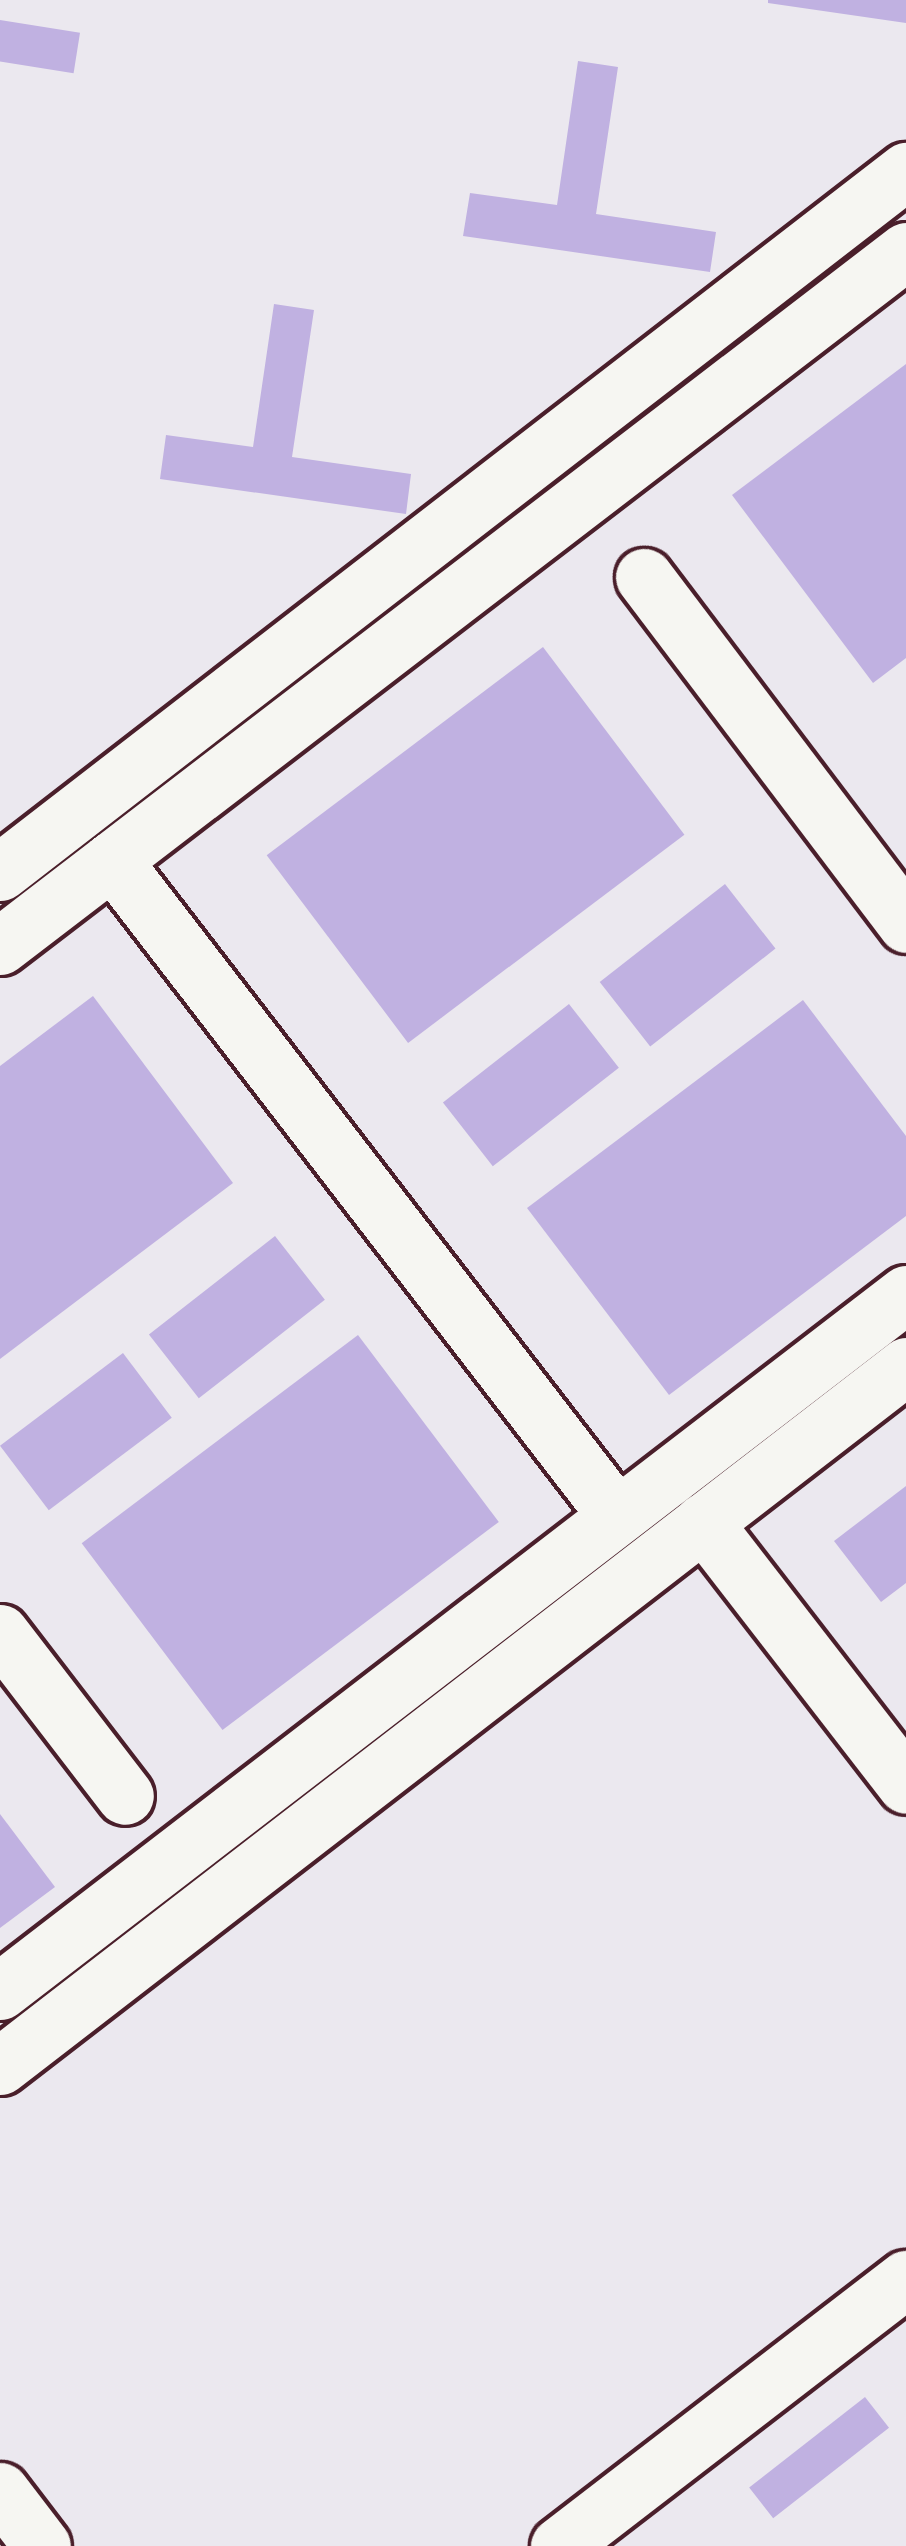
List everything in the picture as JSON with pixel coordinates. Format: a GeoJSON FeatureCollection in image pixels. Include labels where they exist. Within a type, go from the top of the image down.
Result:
{"type":"FeatureCollection","features":[{"type":"Feature","properties":{"kind":"street"},"geometry":{"type":"LineString","coordinates":[[0,872],[906,171]]}},
{"type":"Feature","properties":{"kind":"street"},"geometry":{"type":"LineString","coordinates":[[0,946],[906,251]]}},
{"type":"Feature","properties":{"kind":"street"},"geometry":{"type":"LineString","coordinates":[[644,577],[906,924]]}},
{"type":"Feature","properties":{"kind":"street"},"geometry":{"type":"LineString","coordinates":[[112,860],[616,1515]]}},
{"type":"Feature","properties":{"kind":"street"},"geometry":{"type":"LineString","coordinates":[[0,1991],[906,1294]]}},
{"type":"Feature","properties":{"kind":"street"},"geometry":{"type":"LineString","coordinates":[[0,2066],[906,1366]]}},
{"type":"Feature","properties":{"kind":"street"},"geometry":{"type":"LineString","coordinates":[[703,1522],[906,1785]]}},
{"type":"Feature","properties":{"kind":"street"},"geometry":{"type":"LineString","coordinates":[[0,1634],[124,1796]]}},
{"type":"Feature","properties":{"kind":"street"},"geometry":{"type":"LineString","coordinates":[[560,2546],[906,2279]]}},
{"type":"Feature","properties":{"kind":"street"},"geometry":{"type":"LineString","coordinates":[[0,2492],[42,2546]]}},
{"type":"Feature","properties":{"kind":"building"},"geometry":{"type":"Polygon","coordinates":[[[768,0],[906,0],[906,23],[768,3],[768,0]]]}},
{"type":"Feature","properties":{"kind":"building"},"geometry":{"type":"Polygon","coordinates":[[[0,20],[80,33],[74,73],[0,62],[0,20]]]}},
{"type":"Feature","properties":{"kind":"building"},"geometry":{"type":"Polygon","coordinates":[[[578,61],[618,67],[596,214],[716,232],[710,272],[463,236],[470,193],[557,205],[578,61]]]}},
{"type":"Feature","properties":{"kind":"building"},"geometry":{"type":"Polygon","coordinates":[[[274,304],[314,310],[292,457],[411,474],[406,514],[160,479],[166,435],[253,447],[274,304]]]}},
{"type":"Feature","properties":{"kind":"building"},"geometry":{"type":"Polygon","coordinates":[[[906,364],[906,658],[873,683],[732,495],[906,364]]]}},
{"type":"Feature","properties":{"kind":"building"},"geometry":{"type":"Polygon","coordinates":[[[543,647],[684,835],[408,1043],[267,855],[543,647]]]}},
{"type":"Feature","properties":{"kind":"building"},"geometry":{"type":"Polygon","coordinates":[[[725,884],[775,949],[650,1047],[600,982],[725,884]]]}},
{"type":"Feature","properties":{"kind":"building"},"geometry":{"type":"Polygon","coordinates":[[[93,996],[233,1183],[0,1359],[0,1066],[93,996]]]}},
{"type":"Feature","properties":{"kind":"building"},"geometry":{"type":"Polygon","coordinates":[[[803,1000],[906,1136],[906,1216],[669,1395],[527,1208],[803,1000]]]}},
{"type":"Feature","properties":{"kind":"building"},"geometry":{"type":"Polygon","coordinates":[[[569,1004],[619,1068],[493,1166],[443,1103],[569,1004]]]}},
{"type":"Feature","properties":{"kind":"building"},"geometry":{"type":"Polygon","coordinates":[[[275,1236],[325,1300],[199,1398],[149,1335],[275,1236]]]}},
{"type":"Feature","properties":{"kind":"building"},"geometry":{"type":"Polygon","coordinates":[[[358,1335],[499,1522],[222,1730],[82,1543],[358,1335]]]}},
{"type":"Feature","properties":{"kind":"building"},"geometry":{"type":"Polygon","coordinates":[[[123,1353],[172,1418],[49,1510],[0,1446],[123,1353]]]}},
{"type":"Feature","properties":{"kind":"building"},"geometry":{"type":"Polygon","coordinates":[[[906,1486],[906,1583],[881,1602],[834,1541],[906,1486]]]}},
{"type":"Feature","properties":{"kind":"building"},"geometry":{"type":"Polygon","coordinates":[[[0,1814],[55,1887],[0,1928],[0,1814]]]}},
{"type":"Feature","properties":{"kind":"building"},"geometry":{"type":"Polygon","coordinates":[[[865,2397],[889,2428],[773,2518],[749,2488],[865,2397]]]}}]}
